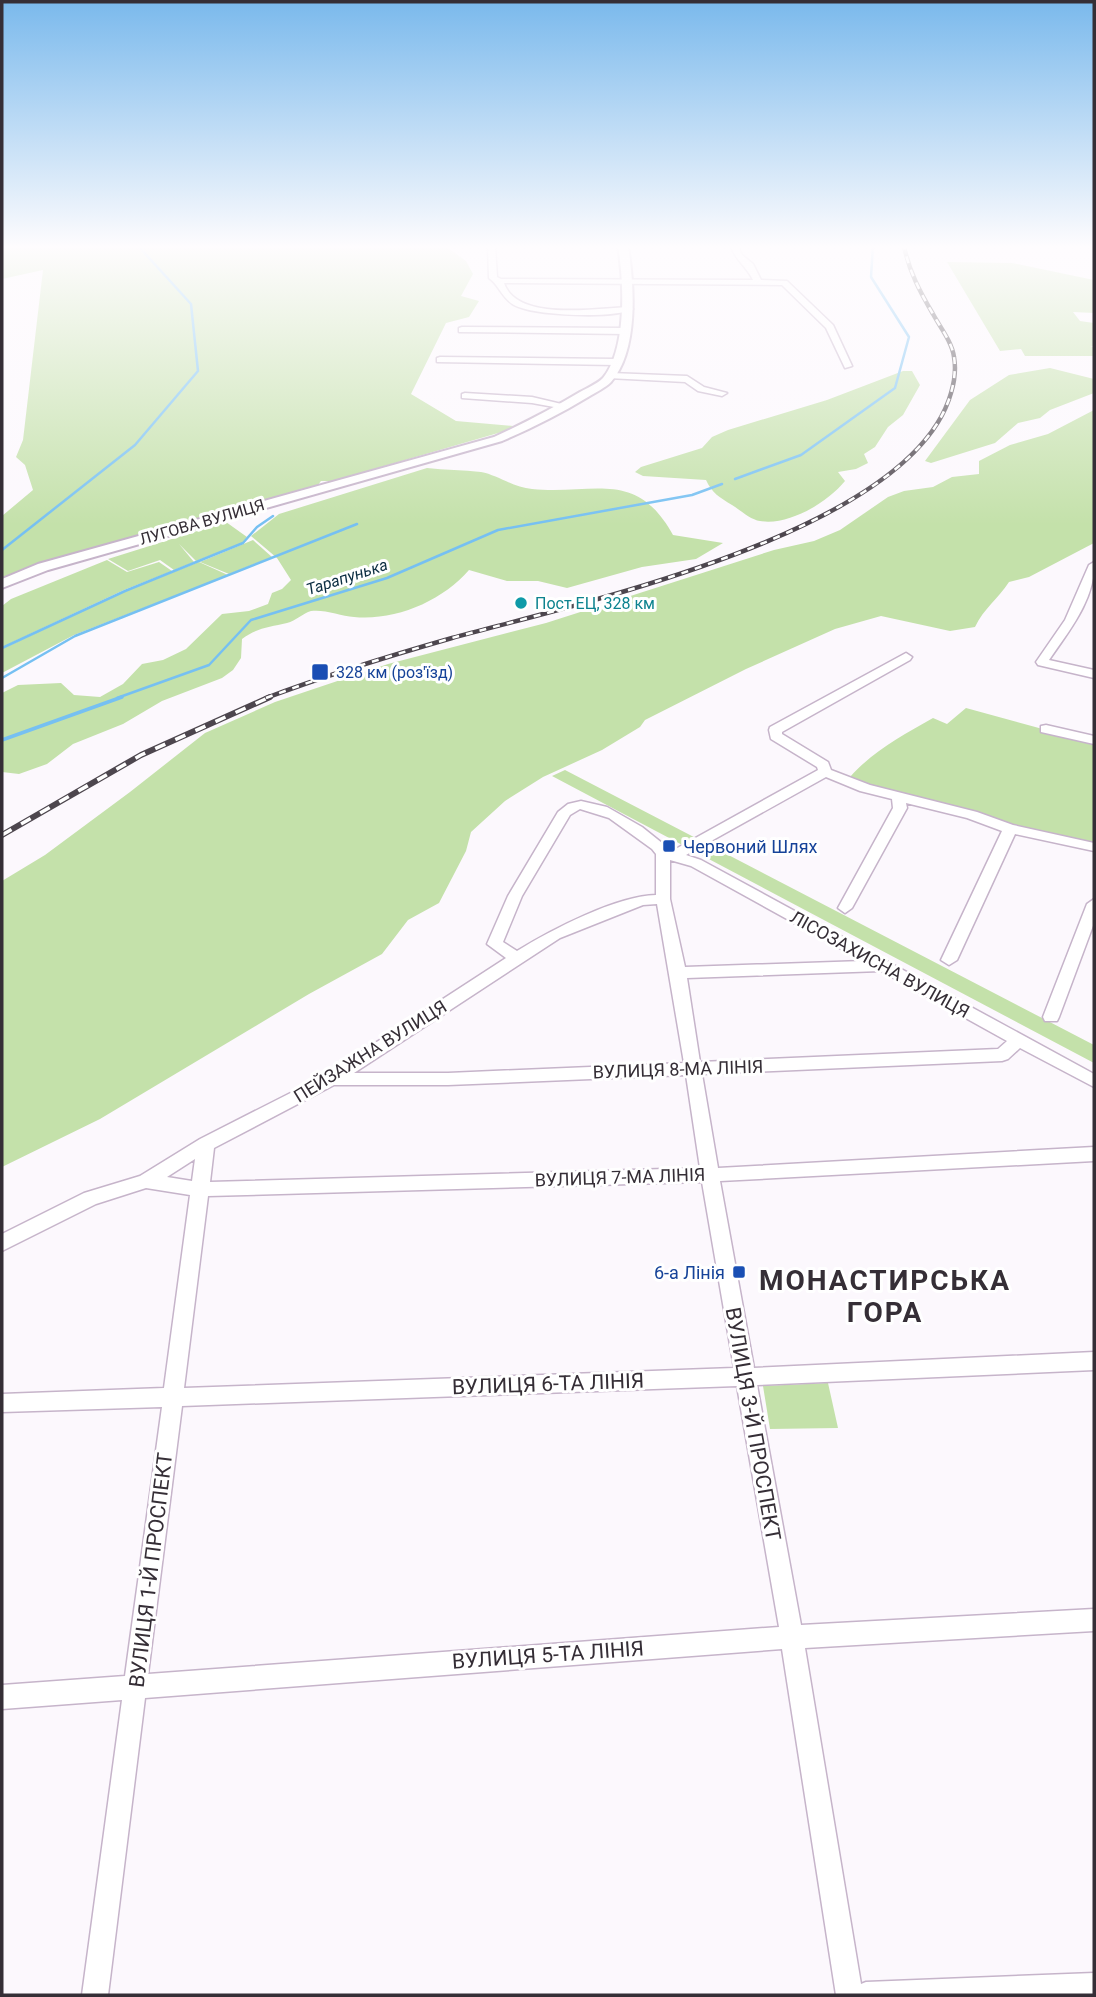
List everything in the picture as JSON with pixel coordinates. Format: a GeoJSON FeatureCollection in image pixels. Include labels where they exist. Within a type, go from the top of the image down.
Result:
{"type":"FeatureCollection","features":[{"type":"Feature","properties":{"kind":"street"},"geometry":{"type":"LineString","coordinates":[[623,339],[611,376],[687,379],[701,389],[722,393]]}},
{"type":"Feature","properties":{"kind":"street"},"geometry":{"type":"LineString","coordinates":[[836,339],[848,366]]}},
{"type":"Feature","properties":{"kind":"street"},"geometry":{"type":"LineString","coordinates":[[440,360],[616,362]]}},
{"type":"Feature","properties":{"kind":"street","name":"ЛУГОВА ВУЛИЦЯ"},"geometry":{"type":"LineString","coordinates":[[2,584],[43,567],[498,439],[565,407],[611,376]]}},
{"type":"Feature","properties":{"kind":"street"},"geometry":{"type":"LineString","coordinates":[[465,396],[532,400],[565,407]]}},
{"type":"Feature","properties":{"kind":"street"},"geometry":{"type":"LineString","coordinates":[[1094,565],[1071,620],[1042,662],[1094,674]]}},
{"type":"Feature","properties":{"kind":"street"},"geometry":{"type":"LineString","coordinates":[[906,657],[775,730],[776,736],[824,769],[866,788],[972,815],[1010,829],[1094,847]]}},
{"type":"Feature","properties":{"kind":"street"},"geometry":{"type":"LineString","coordinates":[[1046,729],[1094,740]]}},
{"type":"Feature","properties":{"kind":"street"},"geometry":{"type":"LineString","coordinates":[[670,854],[824,769]]}},
{"type":"Feature","properties":{"kind":"street"},"geometry":{"type":"LineString","coordinates":[[845,908],[900,808],[899,797]]}},
{"type":"Feature","properties":{"kind":"street","name":"ЛІСОЗАХИСНА ВУЛИЦЯ"},"geometry":{"type":"LineString","coordinates":[[517,958],[495,944],[496,930],[511,910],[515,896],[565,812],[579,804],[596,808],[654,841],[670,854],[696,863],[1094,1081]]}},
{"type":"Feature","properties":{"kind":"street"},"geometry":{"type":"LineString","coordinates":[[948,960],[1010,829]]}},
{"type":"Feature","properties":{"kind":"street","name":"ВУЛИЦЯ 3-Й ПРОСПЕКТ"},"geometry":{"type":"LineString","coordinates":[[670,854],[663,899],[678,973],[744,1377],[792,1637],[849,1995]]}},
{"type":"Feature","properties":{"kind":"street","name":"ПЕЙЗАЖНА ВУЛИЦЯ"},"geometry":{"type":"LineString","coordinates":[[2,1243],[90,1198],[146,1181],[206,1144],[331,1079],[555,934],[641,900],[663,899]]}},
{"type":"Feature","properties":{"kind":"street"},"geometry":{"type":"LineString","coordinates":[[1051,1017],[1094,904]]}},
{"type":"Feature","properties":{"kind":"street"},"geometry":{"type":"LineString","coordinates":[[678,973],[884,966]]}},
{"type":"Feature","properties":{"kind":"street","name":"ВУЛИЦЯ 8-МА ЛІНІЯ"},"geometry":{"type":"LineString","coordinates":[[331,1079],[448,1079],[1002,1055],[1018,1040]]}},
{"type":"Feature","properties":{"kind":"street","name":"ВУЛИЦЯ 1-Й ПРОСПЕКТ"},"geometry":{"type":"LineString","coordinates":[[95,1995],[206,1144]]}},
{"type":"Feature","properties":{"kind":"street","name":"ВУЛИЦЯ 7-МА ЛІНІЯ"},"geometry":{"type":"LineString","coordinates":[[146,1181],[200,1189],[710,1175],[1094,1154]]}},
{"type":"Feature","properties":{"kind":"street","name":"ВУЛИЦЯ 6-ТА ЛІНІЯ"},"geometry":{"type":"LineString","coordinates":[[2,1403],[744,1377],[1094,1361]]}},
{"type":"Feature","properties":{"kind":"street","name":"ВУЛИЦЯ 5-ТА ЛІНІЯ"},"geometry":{"type":"LineString","coordinates":[[2,1697],[792,1637],[1094,1620]]}},
{"type":"Feature","properties":{"kind":"street"},"geometry":{"type":"LineString","coordinates":[[866,1995],[1094,1986]]}},
{"type":"Feature","properties":{"kind":"green space"},"geometry":{"type":"Polygon","coordinates":[[[35,339],[438,339],[411,394],[456,421],[513,426],[505,431],[333,481],[321,481],[318,485],[41,565],[2,582],[2,516],[33,490],[25,465],[16,457],[23,440],[35,339]]]}},
{"type":"Feature","properties":{"kind":"green space"},"geometry":{"type":"Polygon","coordinates":[[[993,339],[1094,339],[1094,346],[1090,346],[1094,347],[1094,356],[1025,356],[1021,349],[1000,351],[993,339]]]}},
{"type":"Feature","properties":{"kind":"green space"},"geometry":{"type":"Polygon","coordinates":[[[1050,368],[1094,379],[1094,393],[1050,410],[1040,418],[1018,423],[995,443],[931,463],[925,461],[970,400],[1009,375],[1050,368]]]}},
{"type":"Feature","properties":{"kind":"green space"},"geometry":{"type":"Polygon","coordinates":[[[903,371],[912,371],[920,385],[903,415],[888,427],[875,447],[864,454],[868,463],[856,469],[838,472],[845,481],[838,489],[807,511],[795,516],[771,522],[757,520],[720,497],[706,480],[643,476],[635,472],[641,467],[702,448],[712,437],[728,430],[827,400],[903,371]]]}},
{"type":"Feature","properties":{"kind":"green space"},"geometry":{"type":"Polygon","coordinates":[[[1094,410],[1094,543],[1029,577],[1009,582],[975,627],[950,631],[881,616],[835,629],[746,669],[645,720],[640,727],[602,750],[543,777],[505,801],[471,832],[466,851],[439,903],[408,920],[382,954],[309,994],[100,1119],[2,1167],[2,881],[45,855],[205,733],[275,702],[388,664],[546,623],[774,550],[814,541],[840,530],[888,497],[904,491],[933,487],[952,477],[979,474],[979,461],[1010,445],[1048,434],[1094,410]]]}},
{"type":"Feature","properties":{"kind":"green space"},"geometry":{"type":"Polygon","coordinates":[[[427,468],[481,472],[532,489],[612,489],[628,493],[644,500],[659,514],[673,535],[723,543],[696,559],[642,567],[567,588],[538,581],[507,581],[469,570],[432,600],[402,612],[386,616],[354,617],[311,611],[290,622],[247,635],[242,639],[241,658],[233,670],[222,678],[162,701],[123,724],[73,744],[47,764],[19,774],[2,772],[2,693],[18,685],[61,683],[74,695],[100,697],[123,684],[142,664],[163,660],[186,649],[222,614],[249,611],[268,604],[272,593],[282,589],[291,580],[277,558],[251,536],[279,514],[427,468]]]}},
{"type":"Feature","properties":{"kind":"green space"},"geometry":{"type":"Polygon","coordinates":[[[226,522],[247,537],[242,543],[196,561],[179,544],[194,562],[174,570],[160,560],[128,571],[108,559],[226,522]]]}},
{"type":"Feature","properties":{"kind":"green space"},"geometry":{"type":"Polygon","coordinates":[[[253,540],[272,557],[229,574],[200,562],[253,540]]]}},
{"type":"Feature","properties":{"kind":"green space"},"geometry":{"type":"Polygon","coordinates":[[[107,560],[127,572],[159,562],[172,571],[124,590],[2,647],[2,606],[11,599],[107,560]]]}},
{"type":"Feature","properties":{"kind":"green space"},"geometry":{"type":"Polygon","coordinates":[[[199,562],[228,575],[74,635],[2,673],[2,649],[126,591],[199,562]]]}},
{"type":"Feature","properties":{"kind":"green space"},"geometry":{"type":"Polygon","coordinates":[[[966,708],[1094,743],[1094,844],[940,807],[850,777],[878,752],[910,731],[933,718],[947,724],[966,708]]]}},
{"type":"Feature","properties":{"kind":"green space"},"geometry":{"type":"Polygon","coordinates":[[[565,770],[1094,1045],[1094,1063],[552,776],[565,770]]]}},
{"type":"Feature","properties":{"kind":"green space"},"geometry":{"type":"Polygon","coordinates":[[[828,1383],[838,1428],[770,1429],[763,1386],[828,1383]]]}},
{"type":"Feature","properties":{"kind":"waterway","name":"Тарапунька"},"geometry":{"type":"LineString","coordinates":[[2,550],[135,445],[198,371],[195,339]]}},
{"type":"Feature","properties":{"kind":"waterway","name":"Тарапунька"},"geometry":{"type":"LineString","coordinates":[[735,479],[801,455],[895,388],[908,339]]}},
{"type":"Feature","properties":{"kind":"waterway","name":"Тарапунька"},"geometry":{"type":"LineString","coordinates":[[117,698],[209,665],[251,620],[387,578],[498,530],[692,495],[722,484]]}},
{"type":"Feature","properties":{"kind":"waterway"},"geometry":{"type":"LineString","coordinates":[[2,648],[125,591],[243,543],[257,527],[273,516]]}},
{"type":"Feature","properties":{"kind":"waterway"},"geometry":{"type":"LineString","coordinates":[[2,678],[75,636],[357,524]]}},
{"type":"Feature","properties":{"kind":"waterway","name":"Тарапунька"},"geometry":{"type":"LineString","coordinates":[[2,740],[122,697]]}},
{"type":"Feature","properties":{"kind":"railway"},"geometry":{"type":"LineString","coordinates":[[266,698],[452,638],[654,582],[733,555],[809,523],[874,485],[923,442],[951,393],[955,361],[947,339]]}},
{"type":"Feature","properties":{"kind":"railway"},"geometry":{"type":"LineString","coordinates":[[2,835],[141,755],[270,697]]}},
{"type":"Feature","properties":{"kind":"place","name":"Пост ЕЦ, 328 км"},"geometry":{"type":"Point","coordinates":[521,603]}},
{"type":"Feature","properties":{"kind":"place","name":"328 км (роз'їзд)"},"geometry":{"type":"Point","coordinates":[320,672]}},
{"type":"Feature","properties":{"kind":"place","name":"Червоний Шлях"},"geometry":{"type":"Point","coordinates":[669,846]}},
{"type":"Feature","properties":{"kind":"place","name":"6-а Лінія"},"geometry":{"type":"Point","coordinates":[739,1272]}},
{"type":"Feature","properties":{"kind":"district","name":"МОНАСТИРСЬКА ГОРА"},"geometry":{"type":"Point","coordinates":[885,1296]}}]}
